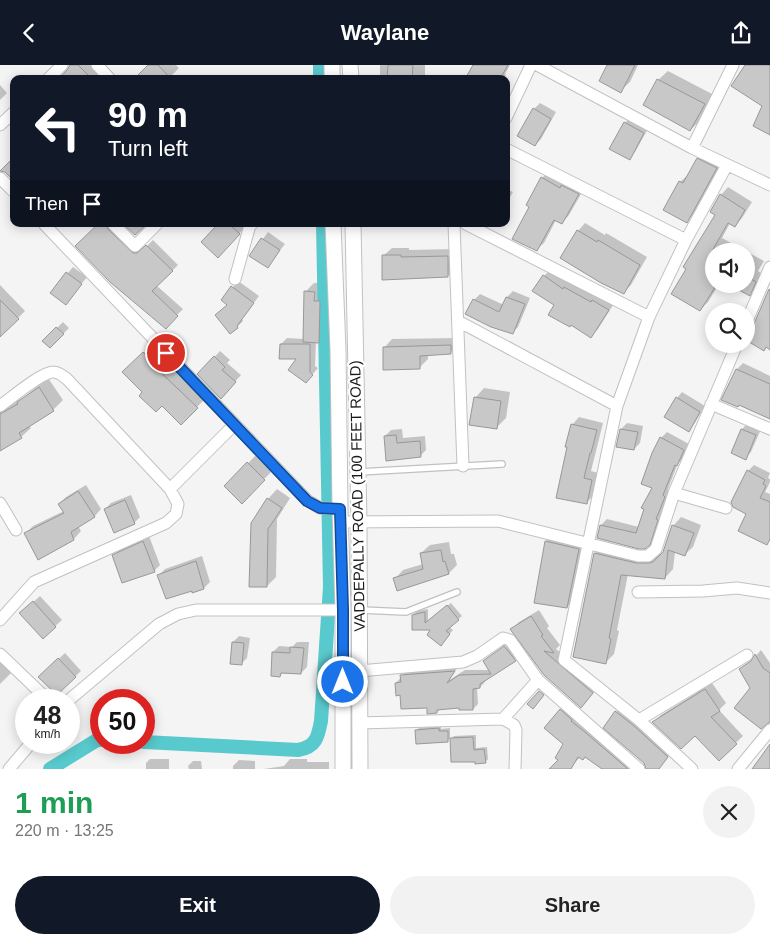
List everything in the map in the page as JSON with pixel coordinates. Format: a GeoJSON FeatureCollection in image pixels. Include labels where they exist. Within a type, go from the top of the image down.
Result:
{"type":"FeatureCollection","features":[{"type":"Feature","properties":{"kind":"main road"},"geometry":{"type":"LineString","coordinates":[[333,227],[338,350],[339,610],[343,769]]}},
{"type":"Feature","properties":{"kind":"main road","name":"VADDEPALLY ROAD (100 FEET ROAD)"},"geometry":{"type":"LineString","coordinates":[[353,227],[359,522],[360,769]]}},
{"type":"Feature","properties":{"kind":"street"},"geometry":{"type":"LineString","coordinates":[[52,75],[62,65]]}},
{"type":"Feature","properties":{"kind":"street"},"geometry":{"type":"LineString","coordinates":[[97,65],[106,75]]}},
{"type":"Feature","properties":{"kind":"street"},"geometry":{"type":"LineString","coordinates":[[510,110],[531,65]]}},
{"type":"Feature","properties":{"kind":"street"},"geometry":{"type":"LineString","coordinates":[[537,65],[692,148],[769,183]]}},
{"type":"Feature","properties":{"kind":"street"},"geometry":{"type":"LineString","coordinates":[[692,148],[733,65]]}},
{"type":"Feature","properties":{"kind":"street"},"geometry":{"type":"LineString","coordinates":[[510,151],[686,240]]}},
{"type":"Feature","properties":{"kind":"street"},"geometry":{"type":"LineString","coordinates":[[692,769],[639,720],[564,660],[617,406],[649,317],[686,240],[727,165]]}},
{"type":"Feature","properties":{"kind":"street"},"geometry":{"type":"LineString","coordinates":[[0,178],[10,188]]}},
{"type":"Feature","properties":{"kind":"street"},"geometry":{"type":"LineString","coordinates":[[47,227],[307,501],[320,508],[359,522],[498,521],[638,556],[648,556],[656,549],[674,493],[733,353]]}},
{"type":"Feature","properties":{"kind":"street"},"geometry":{"type":"LineString","coordinates":[[116,227],[135,246],[154,227]]}},
{"type":"Feature","properties":{"kind":"street"},"geometry":{"type":"LineString","coordinates":[[235,279],[249,227]]}},
{"type":"Feature","properties":{"kind":"street"},"geometry":{"type":"LineString","coordinates":[[454,227],[463,466]]}},
{"type":"Feature","properties":{"kind":"street"},"geometry":{"type":"LineString","coordinates":[[472,227],[649,317]]}},
{"type":"Feature","properties":{"kind":"street"},"geometry":{"type":"LineString","coordinates":[[755,303],[770,267]]}},
{"type":"Feature","properties":{"kind":"street"},"geometry":{"type":"LineString","coordinates":[[458,321],[617,406]]}},
{"type":"Feature","properties":{"kind":"street"},"geometry":{"type":"LineString","coordinates":[[0,406],[44,375],[53,372],[59,373],[67,379],[170,489],[178,504],[176,514],[166,523],[34,582],[0,620]]}},
{"type":"Feature","properties":{"kind":"street"},"geometry":{"type":"LineString","coordinates":[[711,404],[770,429]]}},
{"type":"Feature","properties":{"kind":"street"},"geometry":{"type":"LineString","coordinates":[[170,489],[234,425]]}},
{"type":"Feature","properties":{"kind":"street"},"geometry":{"type":"LineString","coordinates":[[674,493],[726,508]]}},
{"type":"Feature","properties":{"kind":"street"},"geometry":{"type":"LineString","coordinates":[[0,503],[16,530]]}},
{"type":"Feature","properties":{"kind":"street"},"geometry":{"type":"LineString","coordinates":[[638,592],[703,591],[737,588],[770,593]]}},
{"type":"Feature","properties":{"kind":"street"},"geometry":{"type":"LineString","coordinates":[[80,690],[138,640],[159,624],[178,614],[196,610],[339,610]]}},
{"type":"Feature","properties":{"kind":"street"},"geometry":{"type":"LineString","coordinates":[[359,671],[463,662],[507,638],[538,680],[639,769]]}},
{"type":"Feature","properties":{"kind":"street"},"geometry":{"type":"LineString","coordinates":[[0,654],[37,689]]}},
{"type":"Feature","properties":{"kind":"street"},"geometry":{"type":"LineString","coordinates":[[639,720],[747,655]]}},
{"type":"Feature","properties":{"kind":"street"},"geometry":{"type":"LineString","coordinates":[[503,719],[538,680]]}},
{"type":"Feature","properties":{"kind":"street"},"geometry":{"type":"LineString","coordinates":[[360,726],[503,719],[514,725],[516,731],[515,769]]}},
{"type":"Feature","properties":{"kind":"street"},"geometry":{"type":"LineString","coordinates":[[738,769],[770,730]]}},
{"type":"Feature","properties":{"kind":"street"},"geometry":{"type":"LineString","coordinates":[[9,769],[22,754]]}},
{"type":"Feature","properties":{"kind":"lane"},"geometry":{"type":"LineString","coordinates":[[358,472],[502,464]]}},
{"type":"Feature","properties":{"kind":"lane"},"geometry":{"type":"LineString","coordinates":[[359,610],[406,612],[457,592]]}},
{"type":"Feature","properties":{"kind":"building"},"geometry":{"type":"Polygon","coordinates":[[[70,65],[78,65],[88,75],[63,75],[70,65]]]}},
{"type":"Feature","properties":{"kind":"building"},"geometry":{"type":"Polygon","coordinates":[[[148,65],[158,65],[167,75],[138,75],[148,65]]]}},
{"type":"Feature","properties":{"kind":"building"},"geometry":{"type":"Polygon","coordinates":[[[388,65],[413,65],[412,75],[387,75],[388,65]]]}},
{"type":"Feature","properties":{"kind":"building"},"geometry":{"type":"Polygon","coordinates":[[[473,65],[508,65],[502,75],[467,75],[473,65]]]}},
{"type":"Feature","properties":{"kind":"building"},"geometry":{"type":"Polygon","coordinates":[[[607,65],[635,65],[621,93],[599,81],[607,65]]]}},
{"type":"Feature","properties":{"kind":"building"},"geometry":{"type":"Polygon","coordinates":[[[745,65],[770,65],[770,135],[753,126],[762,106],[731,86],[745,65]]]}},
{"type":"Feature","properties":{"kind":"building"},"geometry":{"type":"Polygon","coordinates":[[[657,79],[705,104],[690,131],[643,105],[657,79]]]}},
{"type":"Feature","properties":{"kind":"building"},"geometry":{"type":"Polygon","coordinates":[[[533,108],[551,119],[535,146],[517,136],[533,108]]]}},
{"type":"Feature","properties":{"kind":"building"},"geometry":{"type":"Polygon","coordinates":[[[624,122],[644,133],[630,160],[609,149],[624,122]]]}},
{"type":"Feature","properties":{"kind":"building"},"geometry":{"type":"Polygon","coordinates":[[[697,158],[717,168],[687,223],[663,210],[679,181],[683,183],[697,158]]]}},
{"type":"Feature","properties":{"kind":"building"},"geometry":{"type":"Polygon","coordinates":[[[10,161],[10,177],[5,172],[0,171],[10,161]]]}},
{"type":"Feature","properties":{"kind":"building"},"geometry":{"type":"Polygon","coordinates":[[[541,177],[560,188],[561,185],[579,194],[562,224],[554,220],[537,251],[512,239],[529,207],[526,205],[541,177]]]}},
{"type":"Feature","properties":{"kind":"building"},"geometry":{"type":"Polygon","coordinates":[[[720,194],[745,210],[735,227],[728,223],[717,243],[705,243],[705,293],[711,293],[700,311],[671,294],[686,269],[683,267],[715,215],[710,212],[720,194]]]}},
{"type":"Feature","properties":{"kind":"building"},"geometry":{"type":"Polygon","coordinates":[[[95,227],[107,227],[133,253],[137,253],[146,245],[173,271],[152,291],[178,316],[166,329],[110,282],[75,246],[95,227]]]}},
{"type":"Feature","properties":{"kind":"building"},"geometry":{"type":"Polygon","coordinates":[[[126,227],[144,227],[135,235],[126,227]]]}},
{"type":"Feature","properties":{"kind":"building"},"geometry":{"type":"Polygon","coordinates":[[[215,227],[232,227],[240,234],[218,258],[201,242],[215,227]]]}},
{"type":"Feature","properties":{"kind":"building"},"geometry":{"type":"Polygon","coordinates":[[[577,230],[640,265],[624,294],[601,283],[560,258],[577,230]]]}},
{"type":"Feature","properties":{"kind":"building"},"geometry":{"type":"Polygon","coordinates":[[[261,238],[280,250],[268,268],[249,256],[261,238]]]}},
{"type":"Feature","properties":{"kind":"building"},"geometry":{"type":"Polygon","coordinates":[[[382,255],[401,255],[401,257],[448,256],[448,277],[382,280],[382,255]]]}},
{"type":"Feature","properties":{"kind":"building"},"geometry":{"type":"Polygon","coordinates":[[[66,272],[82,284],[66,305],[50,293],[66,272]]]}},
{"type":"Feature","properties":{"kind":"building"},"geometry":{"type":"Polygon","coordinates":[[[543,275],[563,289],[564,287],[609,310],[591,338],[571,325],[570,327],[548,315],[554,305],[532,291],[543,275]]]}},
{"type":"Feature","properties":{"kind":"building"},"geometry":{"type":"Polygon","coordinates":[[[231,286],[254,303],[237,326],[238,328],[230,334],[215,315],[227,305],[221,300],[231,286]]]}},
{"type":"Feature","properties":{"kind":"building"},"geometry":{"type":"Polygon","coordinates":[[[769,289],[770,350],[766,347],[764,351],[755,346],[755,321],[769,289]]]}},
{"type":"Feature","properties":{"kind":"building"},"geometry":{"type":"Polygon","coordinates":[[[304,291],[315,292],[314,301],[320,301],[319,343],[303,342],[304,291]]]}},
{"type":"Feature","properties":{"kind":"building"},"geometry":{"type":"Polygon","coordinates":[[[506,297],[525,304],[513,334],[491,327],[465,314],[473,299],[499,312],[506,297]]]}},
{"type":"Feature","properties":{"kind":"building"},"geometry":{"type":"Polygon","coordinates":[[[0,300],[19,319],[0,337],[0,300]]]}},
{"type":"Feature","properties":{"kind":"building"},"geometry":{"type":"Polygon","coordinates":[[[56,327],[64,334],[50,348],[42,341],[56,327]]]}},
{"type":"Feature","properties":{"kind":"building"},"geometry":{"type":"Polygon","coordinates":[[[280,344],[310,344],[310,372],[313,375],[306,383],[288,370],[296,359],[279,359],[280,344]]]}},
{"type":"Feature","properties":{"kind":"building"},"geometry":{"type":"Polygon","coordinates":[[[451,345],[451,354],[420,356],[420,369],[383,370],[383,347],[451,345]]]}},
{"type":"Feature","properties":{"kind":"building"},"geometry":{"type":"Polygon","coordinates":[[[143,352],[158,367],[156,368],[198,408],[181,425],[162,406],[156,412],[139,396],[142,392],[122,372],[143,352]]]}},
{"type":"Feature","properties":{"kind":"building"},"geometry":{"type":"Polygon","coordinates":[[[214,356],[225,367],[222,370],[236,382],[221,399],[197,374],[214,356]]]}},
{"type":"Feature","properties":{"kind":"building"},"geometry":{"type":"Polygon","coordinates":[[[736,369],[770,384],[770,419],[739,405],[738,407],[721,400],[736,369]]]}},
{"type":"Feature","properties":{"kind":"building"},"geometry":{"type":"Polygon","coordinates":[[[39,387],[54,411],[19,433],[22,438],[0,451],[0,414],[18,404],[17,402],[39,387]]]}},
{"type":"Feature","properties":{"kind":"building"},"geometry":{"type":"Polygon","coordinates":[[[474,397],[501,401],[497,429],[469,425],[474,397]]]}},
{"type":"Feature","properties":{"kind":"building"},"geometry":{"type":"Polygon","coordinates":[[[676,397],[700,412],[689,432],[664,417],[676,397]]]}},
{"type":"Feature","properties":{"kind":"building"},"geometry":{"type":"Polygon","coordinates":[[[571,424],[597,430],[584,478],[592,480],[587,504],[556,498],[571,424]]]}},
{"type":"Feature","properties":{"kind":"building"},"geometry":{"type":"Polygon","coordinates":[[[620,429],[638,432],[634,450],[616,447],[620,429]]]}},
{"type":"Feature","properties":{"kind":"building"},"geometry":{"type":"Polygon","coordinates":[[[741,429],[756,435],[746,460],[731,453],[741,429]]]}},
{"type":"Feature","properties":{"kind":"building"},"geometry":{"type":"Polygon","coordinates":[[[396,435],[397,443],[420,441],[421,457],[386,461],[384,436],[396,435]]]}},
{"type":"Feature","properties":{"kind":"building"},"geometry":{"type":"Polygon","coordinates":[[[660,437],[684,450],[677,466],[675,465],[663,495],[665,497],[656,519],[658,520],[650,545],[645,549],[639,549],[597,538],[600,525],[636,533],[644,509],[641,508],[652,488],[641,484],[660,437]]]}},
{"type":"Feature","properties":{"kind":"building"},"geometry":{"type":"Polygon","coordinates":[[[247,462],[265,480],[242,504],[224,486],[247,462]]]}},
{"type":"Feature","properties":{"kind":"building"},"geometry":{"type":"Polygon","coordinates":[[[747,470],[765,480],[763,484],[766,486],[760,498],[770,502],[770,539],[767,545],[738,531],[746,514],[733,507],[731,502],[747,470]]]}},
{"type":"Feature","properties":{"kind":"building"},"geometry":{"type":"Polygon","coordinates":[[[78,491],[95,517],[71,532],[74,540],[38,560],[24,533],[64,513],[58,504],[78,491]]]}},
{"type":"Feature","properties":{"kind":"building"},"geometry":{"type":"Polygon","coordinates":[[[267,498],[282,508],[268,529],[267,587],[249,587],[251,523],[267,498]]]}},
{"type":"Feature","properties":{"kind":"building"},"geometry":{"type":"Polygon","coordinates":[[[125,500],[135,524],[114,533],[104,509],[125,500]]]}},
{"type":"Feature","properties":{"kind":"building"},"geometry":{"type":"Polygon","coordinates":[[[672,525],[694,533],[685,556],[668,550],[665,579],[621,575],[606,664],[573,657],[594,553],[636,563],[653,562],[663,552],[672,525]]]}},
{"type":"Feature","properties":{"kind":"building"},"geometry":{"type":"Polygon","coordinates":[[[143,541],[155,572],[122,583],[112,555],[143,541]]]}},
{"type":"Feature","properties":{"kind":"building"},"geometry":{"type":"Polygon","coordinates":[[[545,541],[579,549],[567,608],[534,603],[545,541]]]}},
{"type":"Feature","properties":{"kind":"building"},"geometry":{"type":"Polygon","coordinates":[[[441,550],[443,562],[445,561],[449,574],[397,591],[393,578],[423,569],[420,553],[441,550]]]}},
{"type":"Feature","properties":{"kind":"building"},"geometry":{"type":"Polygon","coordinates":[[[196,561],[204,589],[166,599],[157,575],[196,561]]]}},
{"type":"Feature","properties":{"kind":"building"},"geometry":{"type":"Polygon","coordinates":[[[33,601],[56,627],[43,639],[19,613],[33,601]]]}},
{"type":"Feature","properties":{"kind":"building"},"geometry":{"type":"Polygon","coordinates":[[[447,605],[459,620],[446,631],[450,634],[441,646],[427,635],[430,630],[412,630],[412,615],[425,612],[425,623],[447,605]]]}},
{"type":"Feature","properties":{"kind":"building"},"geometry":{"type":"Polygon","coordinates":[[[531,616],[543,635],[541,636],[554,653],[544,651],[593,693],[581,708],[544,675],[510,629],[531,616]]]}},
{"type":"Feature","properties":{"kind":"building"},"geometry":{"type":"Polygon","coordinates":[[[232,642],[244,643],[242,665],[230,664],[232,642]]]}},
{"type":"Feature","properties":{"kind":"building"},"geometry":{"type":"Polygon","coordinates":[[[504,646],[516,661],[480,684],[480,688],[473,689],[473,710],[459,710],[459,708],[437,710],[437,713],[427,714],[427,708],[401,709],[400,695],[396,696],[395,683],[401,682],[400,675],[455,671],[447,683],[459,675],[491,674],[483,661],[504,646]]]}},
{"type":"Feature","properties":{"kind":"building"},"geometry":{"type":"Polygon","coordinates":[[[290,647],[304,648],[301,674],[281,673],[280,677],[271,676],[272,652],[290,653],[290,647]]]}},
{"type":"Feature","properties":{"kind":"building"},"geometry":{"type":"Polygon","coordinates":[[[755,654],[763,668],[770,673],[770,722],[761,729],[734,708],[750,688],[739,669],[751,661],[755,654]]]}},
{"type":"Feature","properties":{"kind":"building"},"geometry":{"type":"Polygon","coordinates":[[[58,658],[76,677],[63,689],[51,689],[38,677],[58,658]]]}},
{"type":"Feature","properties":{"kind":"building"},"geometry":{"type":"Polygon","coordinates":[[[705,689],[720,711],[711,717],[737,744],[719,761],[695,736],[681,749],[652,722],[705,689]]]}},
{"type":"Feature","properties":{"kind":"building"},"geometry":{"type":"Polygon","coordinates":[[[539,691],[544,695],[533,709],[527,704],[539,691]]]}},
{"type":"Feature","properties":{"kind":"building"},"geometry":{"type":"Polygon","coordinates":[[[560,709],[571,721],[628,769],[602,769],[585,757],[583,760],[578,757],[571,769],[549,769],[558,760],[555,758],[563,744],[544,728],[560,709]]]}},
{"type":"Feature","properties":{"kind":"building"},"geometry":{"type":"Polygon","coordinates":[[[615,711],[668,757],[659,769],[646,769],[644,763],[603,728],[615,711]]]}},
{"type":"Feature","properties":{"kind":"building"},"geometry":{"type":"Polygon","coordinates":[[[439,728],[439,731],[448,731],[448,742],[416,744],[415,730],[439,728]]]}},
{"type":"Feature","properties":{"kind":"building"},"geometry":{"type":"Polygon","coordinates":[[[473,737],[474,750],[484,749],[486,763],[451,762],[450,738],[473,737]]]}},
{"type":"Feature","properties":{"kind":"building"},"geometry":{"type":"Polygon","coordinates":[[[770,744],[770,769],[752,769],[770,744]]]}},
{"type":"Feature","properties":{"kind":"waterway"},"geometry":{"type":"LineString","coordinates":[[320,65],[320,75]]}},
{"type":"Feature","properties":{"kind":"waterway"},"geometry":{"type":"LineString","coordinates":[[155,743],[298,750],[312,744],[317,736],[321,721],[330,587],[323,227]]}},
{"type":"Feature","properties":{"kind":"waterway"},"geometry":{"type":"LineString","coordinates":[[50,769],[90,744]]}},
{"type":"Feature","properties":{"kind":"route"},"geometry":{"type":"LineString","coordinates":[[166,353],[307,501],[320,508],[340,509],[343,682]]}}]}
